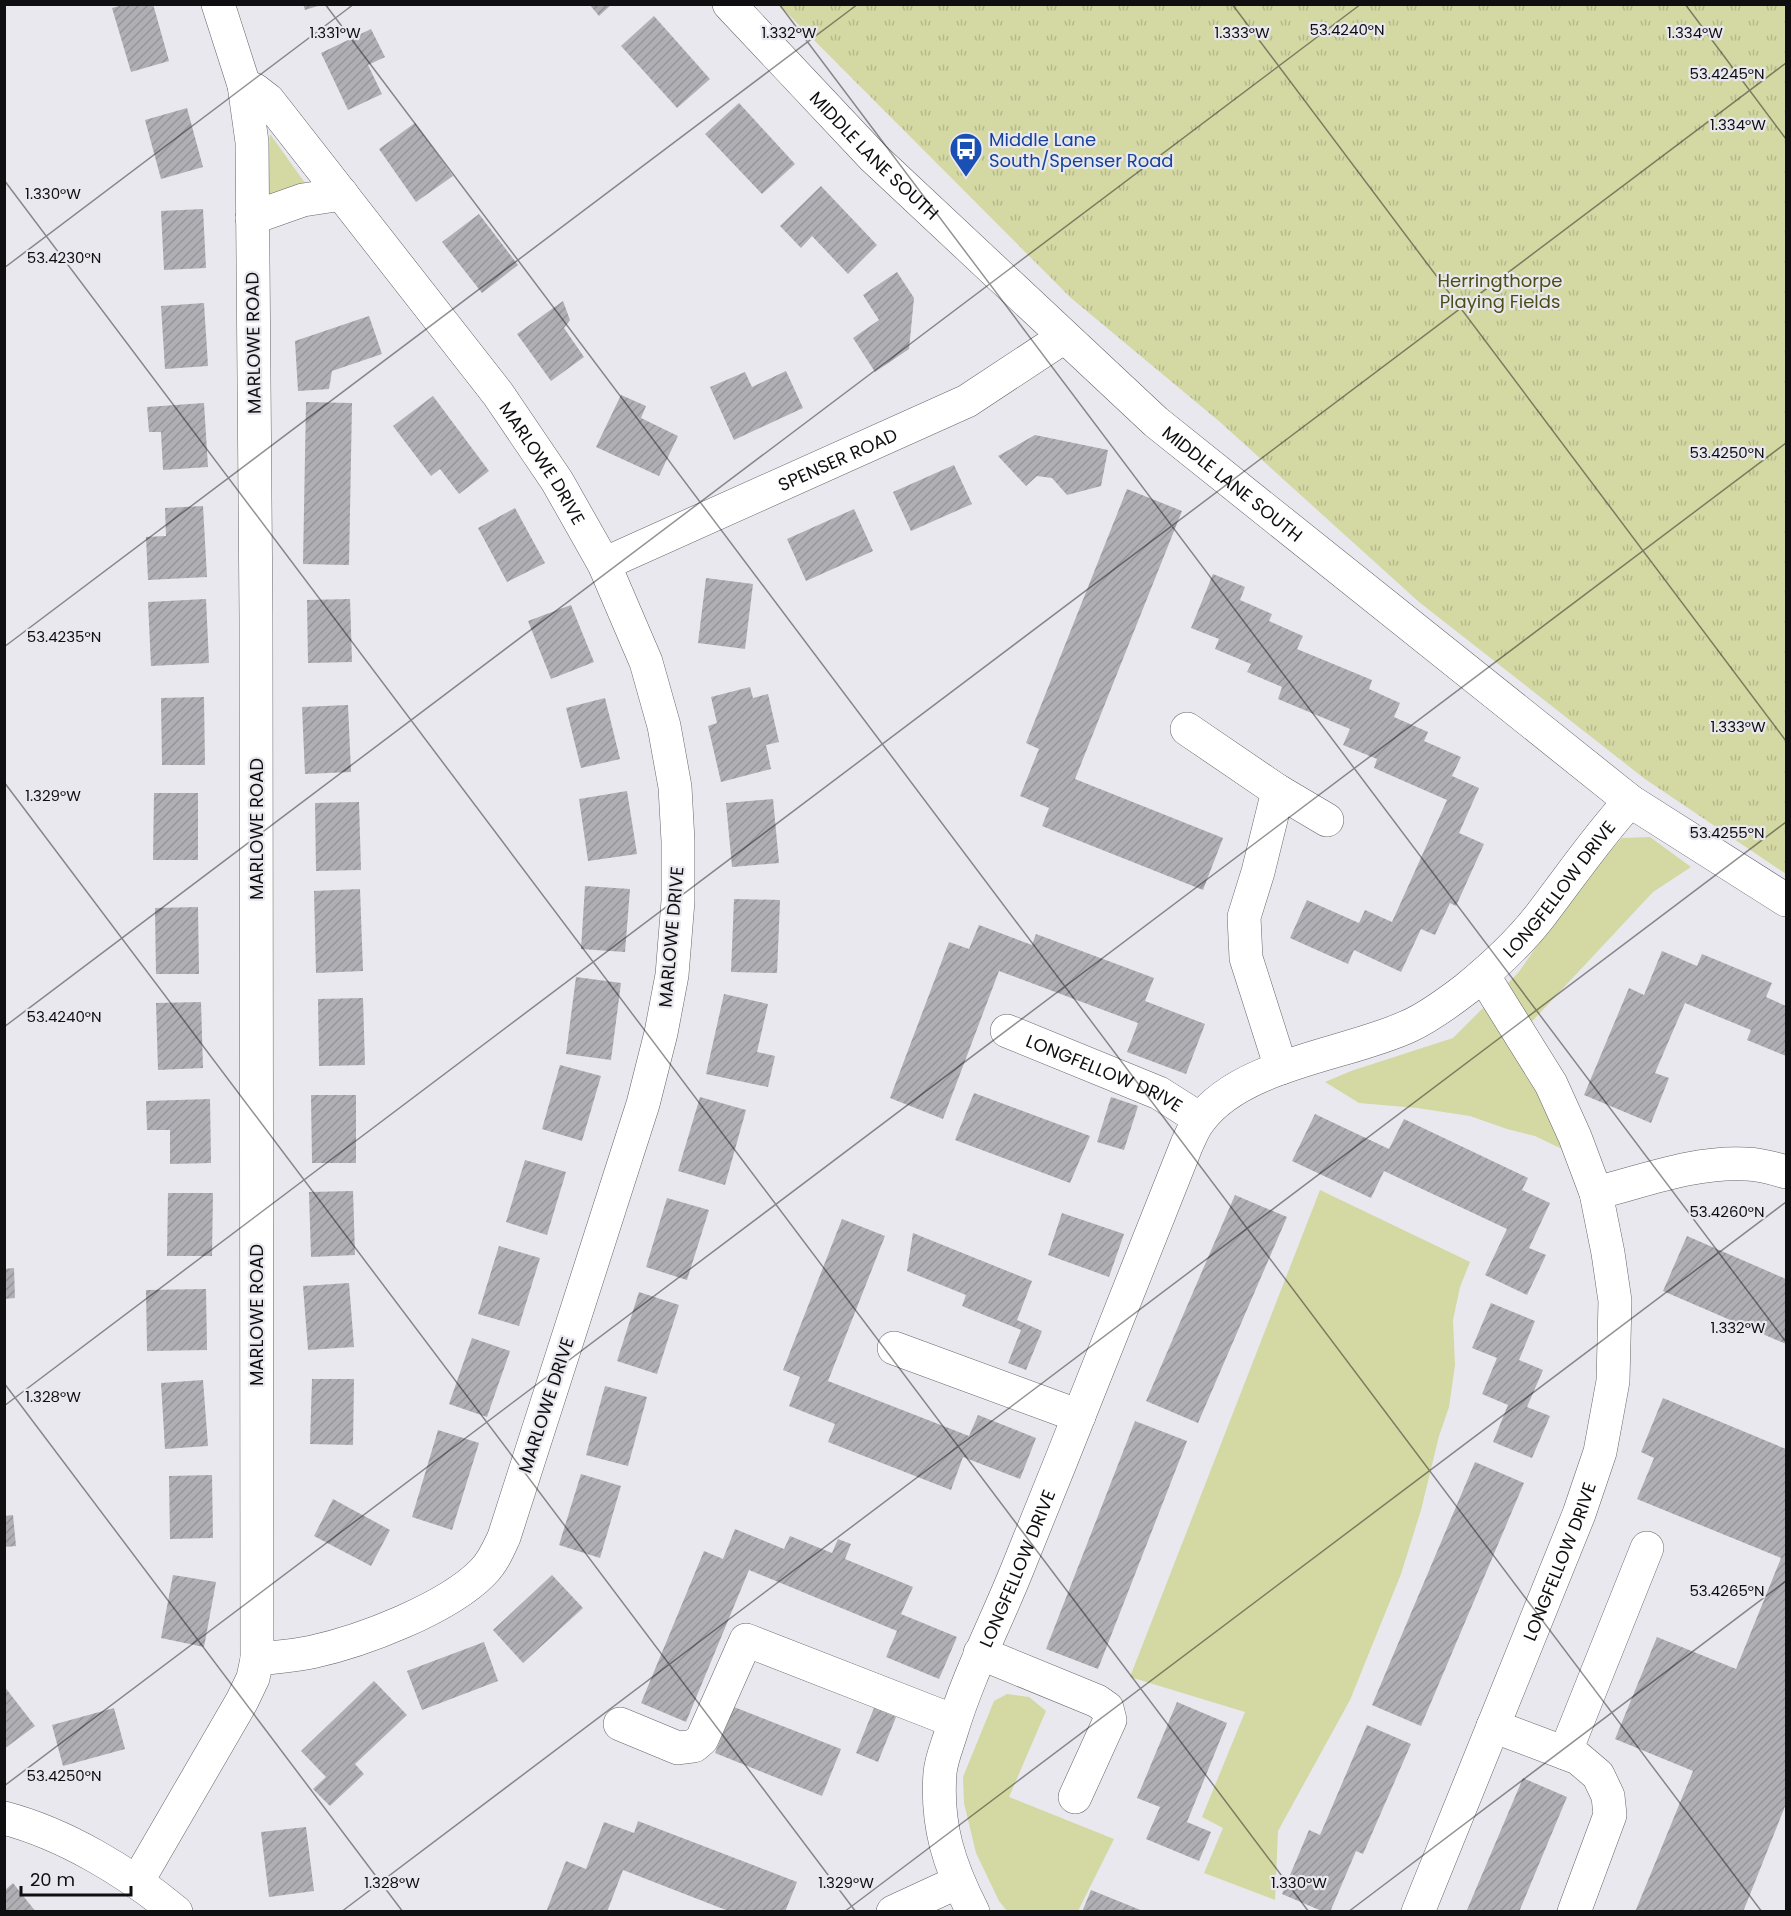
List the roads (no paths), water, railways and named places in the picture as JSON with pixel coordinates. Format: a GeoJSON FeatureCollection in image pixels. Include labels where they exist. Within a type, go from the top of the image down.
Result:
{"type":"FeatureCollection","features":[{"type":"Feature","properties":{"kind":"street","name":"MARLOWE ROAD"},"geometry":{"type":"LineString","coordinates":[[137,1882],[242,1701],[253,1678],[257,1659],[256,616],[252,142],[244,85],[218,4]]}},
{"type":"Feature","properties":{"kind":"street","name":"MIDDLE LANE SOUTH"},"geometry":{"type":"LineString","coordinates":[[729,4],[873,157],[1156,422],[1630,801],[1786,900]]}},
{"type":"Feature","properties":{"kind":"street","name":"MARLOWE DRIVE"},"geometry":{"type":"LineString","coordinates":[[244,85],[268,100],[498,394],[558,481],[604,564],[646,662],[664,726],[675,787],[678,841],[678,901],[672,975],[661,1033],[643,1104],[504,1537],[495,1556],[483,1572],[464,1588],[437,1605],[397,1623],[311,1652],[257,1659]]}},
{"type":"Feature","properties":{"kind":"street"},"geometry":{"type":"LineString","coordinates":[[252,218],[303,200],[342,195]]}},
{"type":"Feature","properties":{"kind":"street","name":"SPENSER ROAD"},"geometry":{"type":"LineString","coordinates":[[604,564],[967,401],[1064,337]]}},
{"type":"Feature","properties":{"kind":"street"},"geometry":{"type":"LineString","coordinates":[[1187,729],[1278,791],[1327,820]]}},
{"type":"Feature","properties":{"kind":"street"},"geometry":{"type":"LineString","coordinates":[[1278,791],[1244,917],[1246,958],[1281,1068]]}},
{"type":"Feature","properties":{"kind":"street","name":"LONGFELLOW DRIVE"},"geometry":{"type":"LineString","coordinates":[[973,1911],[958,1882],[943,1836],[940,1808],[940,1770],[954,1721],[980,1653],[1018,1568],[1186,1144],[1200,1119],[1242,1085],[1281,1068],[1410,1026],[1450,1001],[1508,952],[1539,918],[1604,829],[1630,801]]}},
{"type":"Feature","properties":{"kind":"street","name":"LONGFELLOW DRIVE"},"geometry":{"type":"LineString","coordinates":[[1418,1911],[1579,1514],[1600,1452],[1613,1381],[1615,1301],[1596,1193],[1575,1137],[1551,1084],[1483,975]]}},
{"type":"Feature","properties":{"kind":"street","name":"LONGFELLOW DRIVE"},"geometry":{"type":"LineString","coordinates":[[1007,1032],[1159,1093],[1200,1119]]}},
{"type":"Feature","properties":{"kind":"street"},"geometry":{"type":"LineString","coordinates":[[1596,1193],[1715,1164],[1746,1164],[1786,1172]]}},
{"type":"Feature","properties":{"kind":"street"},"geometry":{"type":"LineString","coordinates":[[894,1348],[1079,1416]]}},
{"type":"Feature","properties":{"kind":"street"},"geometry":{"type":"LineString","coordinates":[[1565,1753],[1647,1548]]}},
{"type":"Feature","properties":{"kind":"street"},"geometry":{"type":"LineString","coordinates":[[620,1724],[678,1748],[694,1746],[702,1739],[746,1640],[954,1721]]}},
{"type":"Feature","properties":{"kind":"street"},"geometry":{"type":"LineString","coordinates":[[980,1653],[1097,1701],[1107,1708],[1110,1720],[1075,1797]]}},
{"type":"Feature","properties":{"kind":"street"},"geometry":{"type":"LineString","coordinates":[[1493,1726],[1578,1758],[1598,1775],[1608,1796],[1610,1815],[1574,1911]]}},
{"type":"Feature","properties":{"kind":"street"},"geometry":{"type":"LineString","coordinates":[[4,1818],[76,1846],[137,1882],[176,1911]]}},
{"type":"Feature","properties":{"kind":"street"},"geometry":{"type":"LineString","coordinates":[[893,1911],[958,1882]]}},
{"type":"Feature","properties":{"kind":"place","name":"Middle Lane South/Spenser Road"},"geometry":{"type":"Point","coordinates":[966,178]}},
{"type":"Feature","properties":{"kind":"park label","name":"Herringthorpe Playing Fields"},"geometry":{"type":"Point","coordinates":[1500,290]}}]}
